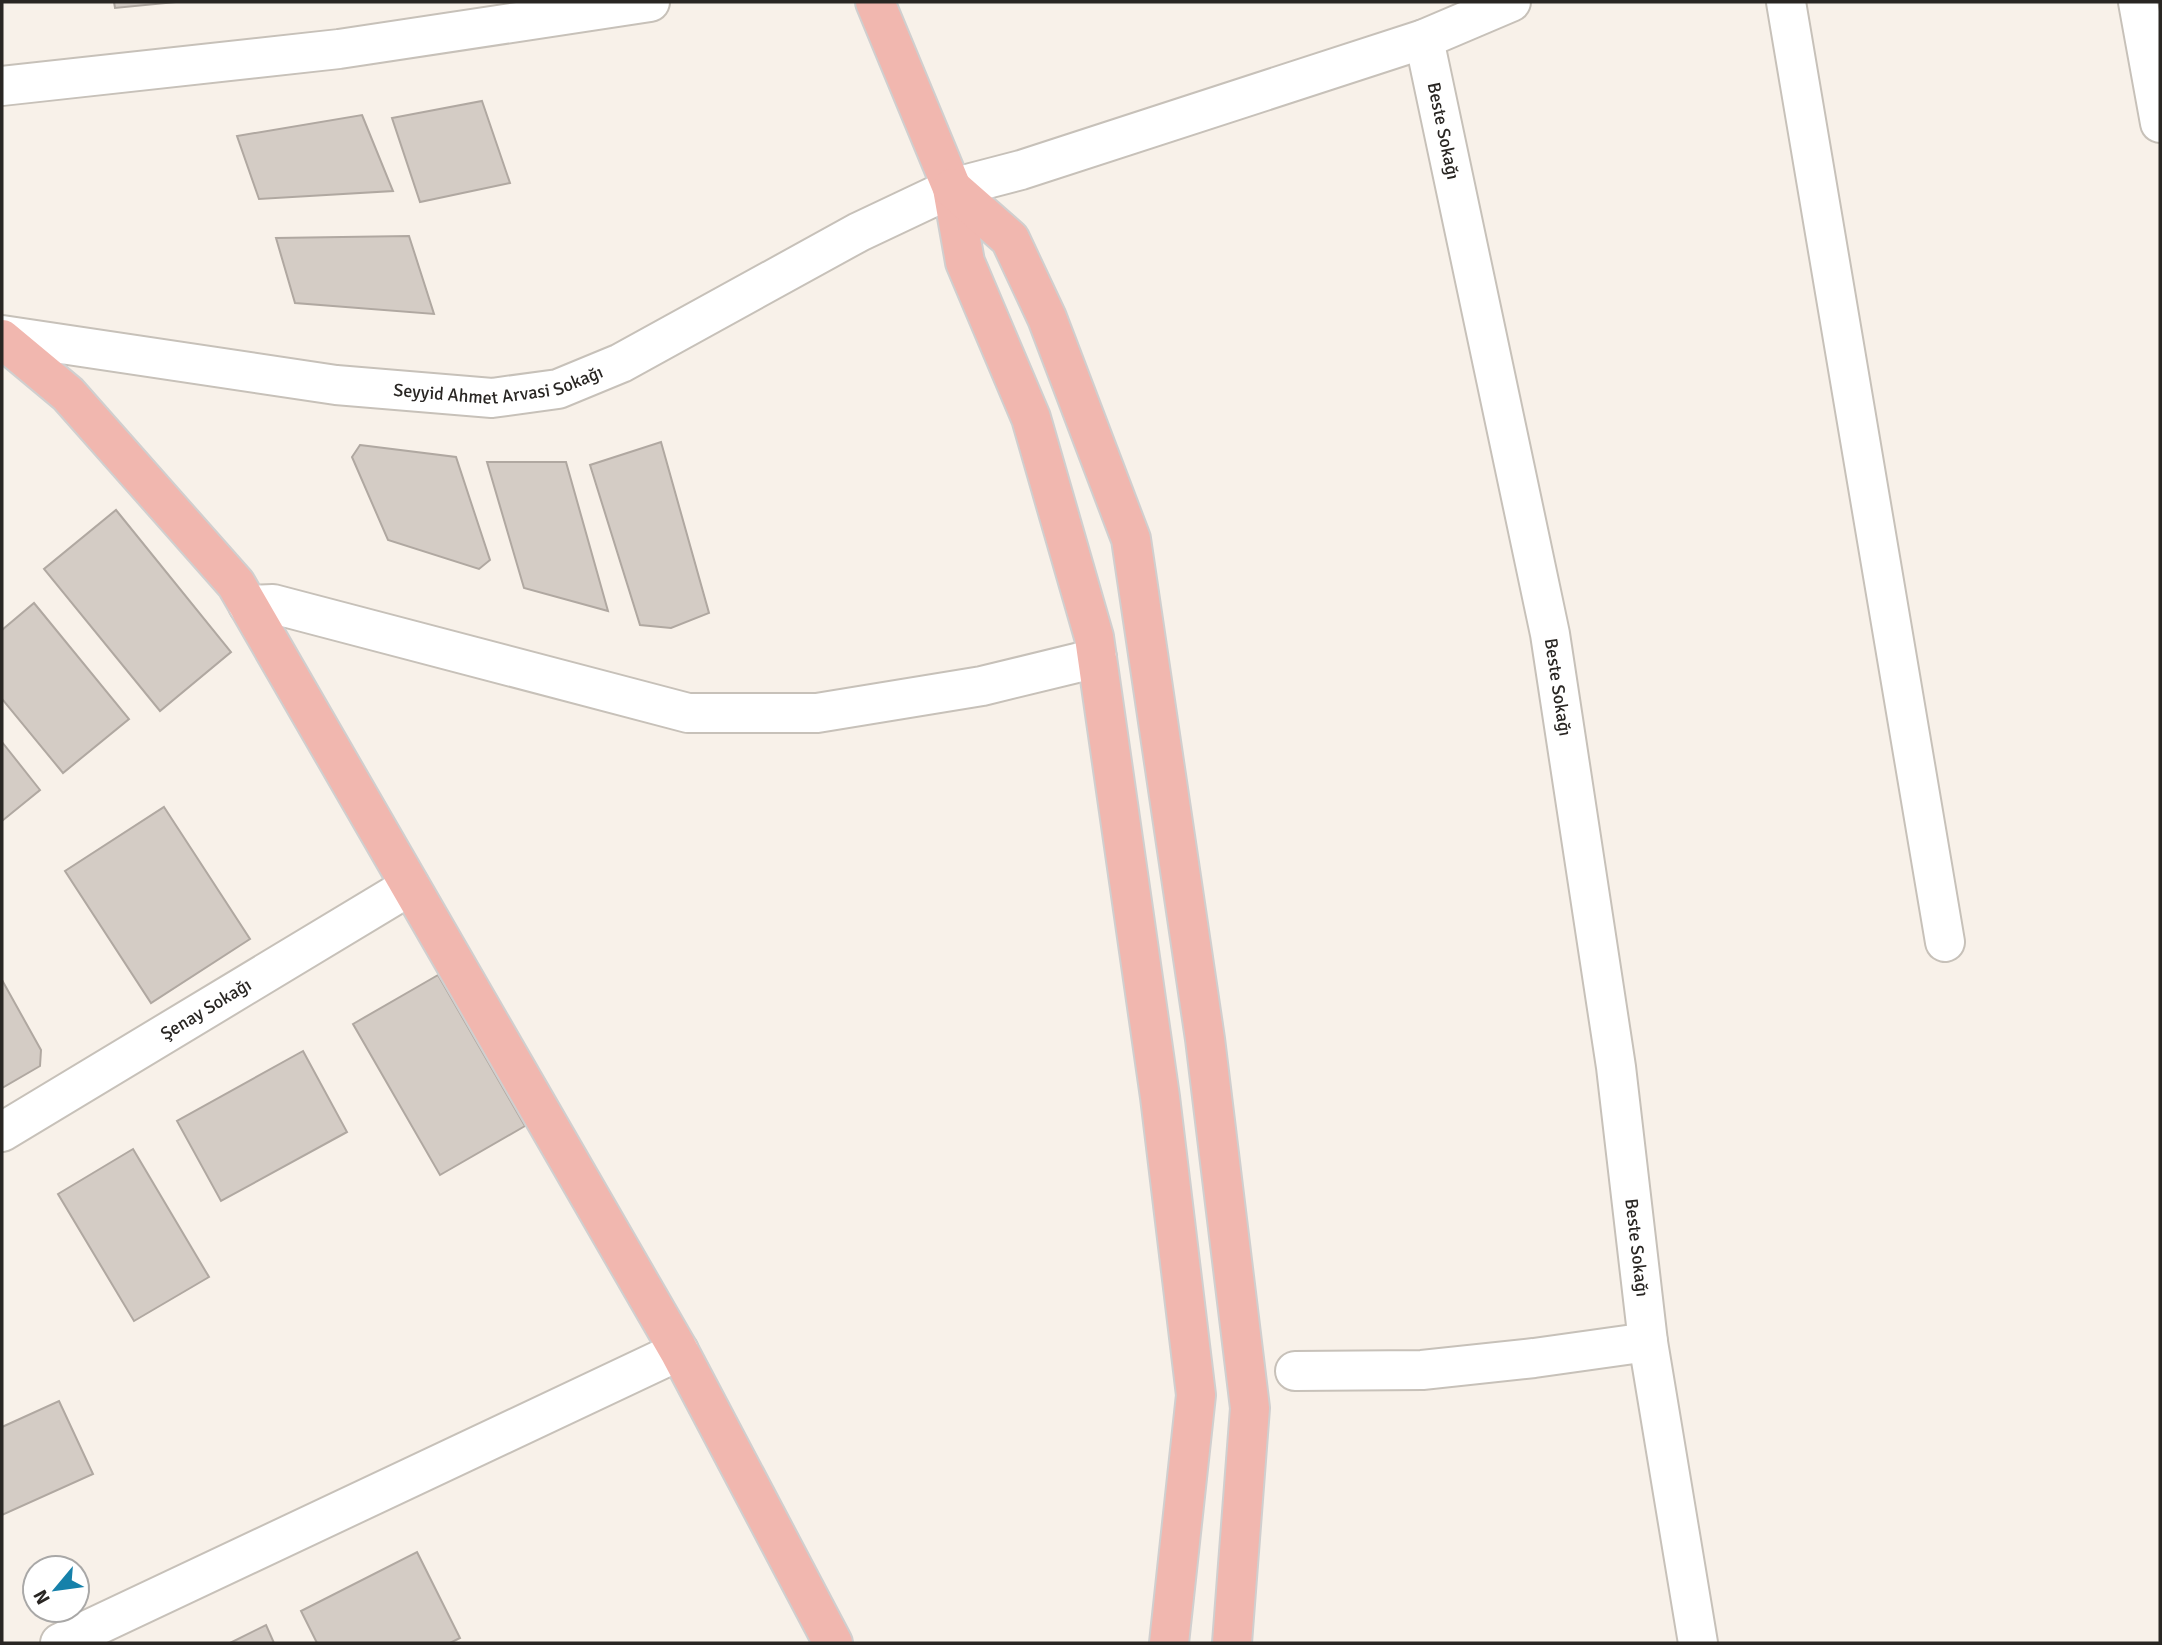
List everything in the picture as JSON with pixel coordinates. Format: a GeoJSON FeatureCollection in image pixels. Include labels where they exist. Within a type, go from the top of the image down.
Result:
{"type":"FeatureCollection","features":[{"type":"Feature","properties":{"kind":"main road"},"geometry":{"type":"LineString","coordinates":[[875,2],[952,187],[965,262],[1031,418],[1094,637],[1160,1097],[1196,1395],[1169,1643]]}},
{"type":"Feature","properties":{"kind":"main road"},"geometry":{"type":"LineString","coordinates":[[952,187],[1010,239],[1047,318],[1131,540],[1205,1039],[1250,1408],[1233,1643]]}},
{"type":"Feature","properties":{"kind":"main road"},"geometry":{"type":"LineString","coordinates":[[2,337],[68,394],[236,584],[679,1351],[832,1643]]}},
{"type":"Feature","properties":{"kind":"street"},"geometry":{"type":"LineString","coordinates":[[2,86],[339,49],[650,2]]}},
{"type":"Feature","properties":{"kind":"street","name":"Seyyid Ahmet Arvasi Sokağı"},"geometry":{"type":"LineString","coordinates":[[2,337],[336,385],[492,398],[558,389],[621,363],[859,232],[952,187],[1021,170],[1424,39],[1511,2]]}},
{"type":"Feature","properties":{"kind":"street"},"geometry":{"type":"LineString","coordinates":[[1786,2],[1945,942]]}},
{"type":"Feature","properties":{"kind":"street"},"geometry":{"type":"LineString","coordinates":[[2138,2],[2160,123]]}},
{"type":"Feature","properties":{"kind":"street","name":"Beste Sokağı"},"geometry":{"type":"LineString","coordinates":[[1424,39],[1550,634],[1616,1067],[1647,1342],[1698,1643]]}},
{"type":"Feature","properties":{"kind":"street"},"geometry":{"type":"LineString","coordinates":[[248,605],[273,604],[688,713],[817,713],[982,686],[1097,658]]}},
{"type":"Feature","properties":{"kind":"street","name":"Şenay Sokağı"},"geometry":{"type":"LineString","coordinates":[[2,1132],[410,886]]}},
{"type":"Feature","properties":{"kind":"street"},"geometry":{"type":"LineString","coordinates":[[1295,1371],[1422,1370],[1647,1342]]}},
{"type":"Feature","properties":{"kind":"street"},"geometry":{"type":"LineString","coordinates":[[61,1643],[679,1351]]}},
{"type":"Feature","properties":{"kind":"building"},"geometry":{"type":"Polygon","coordinates":[[[114,2],[176,2],[115,8],[114,2]]]}},
{"type":"Feature","properties":{"kind":"building"},"geometry":{"type":"Polygon","coordinates":[[[482,101],[510,183],[420,202],[392,118],[482,101]]]}},
{"type":"Feature","properties":{"kind":"building"},"geometry":{"type":"Polygon","coordinates":[[[362,115],[393,191],[259,199],[237,136],[362,115]]]}},
{"type":"Feature","properties":{"kind":"building"},"geometry":{"type":"Polygon","coordinates":[[[409,236],[434,314],[295,303],[276,238],[409,236]]]}},
{"type":"Feature","properties":{"kind":"building"},"geometry":{"type":"Polygon","coordinates":[[[661,442],[709,613],[671,628],[640,625],[590,465],[661,442]]]}},
{"type":"Feature","properties":{"kind":"building"},"geometry":{"type":"Polygon","coordinates":[[[360,445],[456,457],[490,560],[479,569],[388,540],[352,457],[360,445]]]}},
{"type":"Feature","properties":{"kind":"building"},"geometry":{"type":"Polygon","coordinates":[[[487,462],[566,462],[608,611],[524,588],[487,462]]]}},
{"type":"Feature","properties":{"kind":"building"},"geometry":{"type":"Polygon","coordinates":[[[116,510],[231,652],[160,711],[44,569],[116,510]]]}},
{"type":"Feature","properties":{"kind":"building"},"geometry":{"type":"Polygon","coordinates":[[[34,603],[129,719],[63,773],[2,699],[2,630],[34,603]]]}},
{"type":"Feature","properties":{"kind":"building"},"geometry":{"type":"Polygon","coordinates":[[[2,742],[40,790],[2,821],[2,742]]]}},
{"type":"Feature","properties":{"kind":"building"},"geometry":{"type":"Polygon","coordinates":[[[164,807],[250,939],[151,1003],[65,871],[164,807]]]}},
{"type":"Feature","properties":{"kind":"building"},"geometry":{"type":"Polygon","coordinates":[[[438,975],[525,1126],[440,1175],[353,1024],[438,975]]]}},
{"type":"Feature","properties":{"kind":"building"},"geometry":{"type":"Polygon","coordinates":[[[2,980],[41,1050],[40,1066],[2,1088],[2,980]]]}},
{"type":"Feature","properties":{"kind":"building"},"geometry":{"type":"Polygon","coordinates":[[[303,1051],[347,1132],[221,1201],[177,1121],[303,1051]]]}},
{"type":"Feature","properties":{"kind":"building"},"geometry":{"type":"Polygon","coordinates":[[[133,1149],[209,1277],[134,1321],[58,1194],[133,1149]]]}},
{"type":"Feature","properties":{"kind":"building"},"geometry":{"type":"Polygon","coordinates":[[[59,1401],[93,1474],[2,1515],[2,1427],[59,1401]]]}},
{"type":"Feature","properties":{"kind":"building"},"geometry":{"type":"Polygon","coordinates":[[[417,1552],[460,1638],[450,1643],[317,1643],[301,1611],[417,1552]]]}},
{"type":"Feature","properties":{"kind":"building"},"geometry":{"type":"Polygon","coordinates":[[[266,1625],[274,1643],[230,1643],[266,1625]]]}}]}
